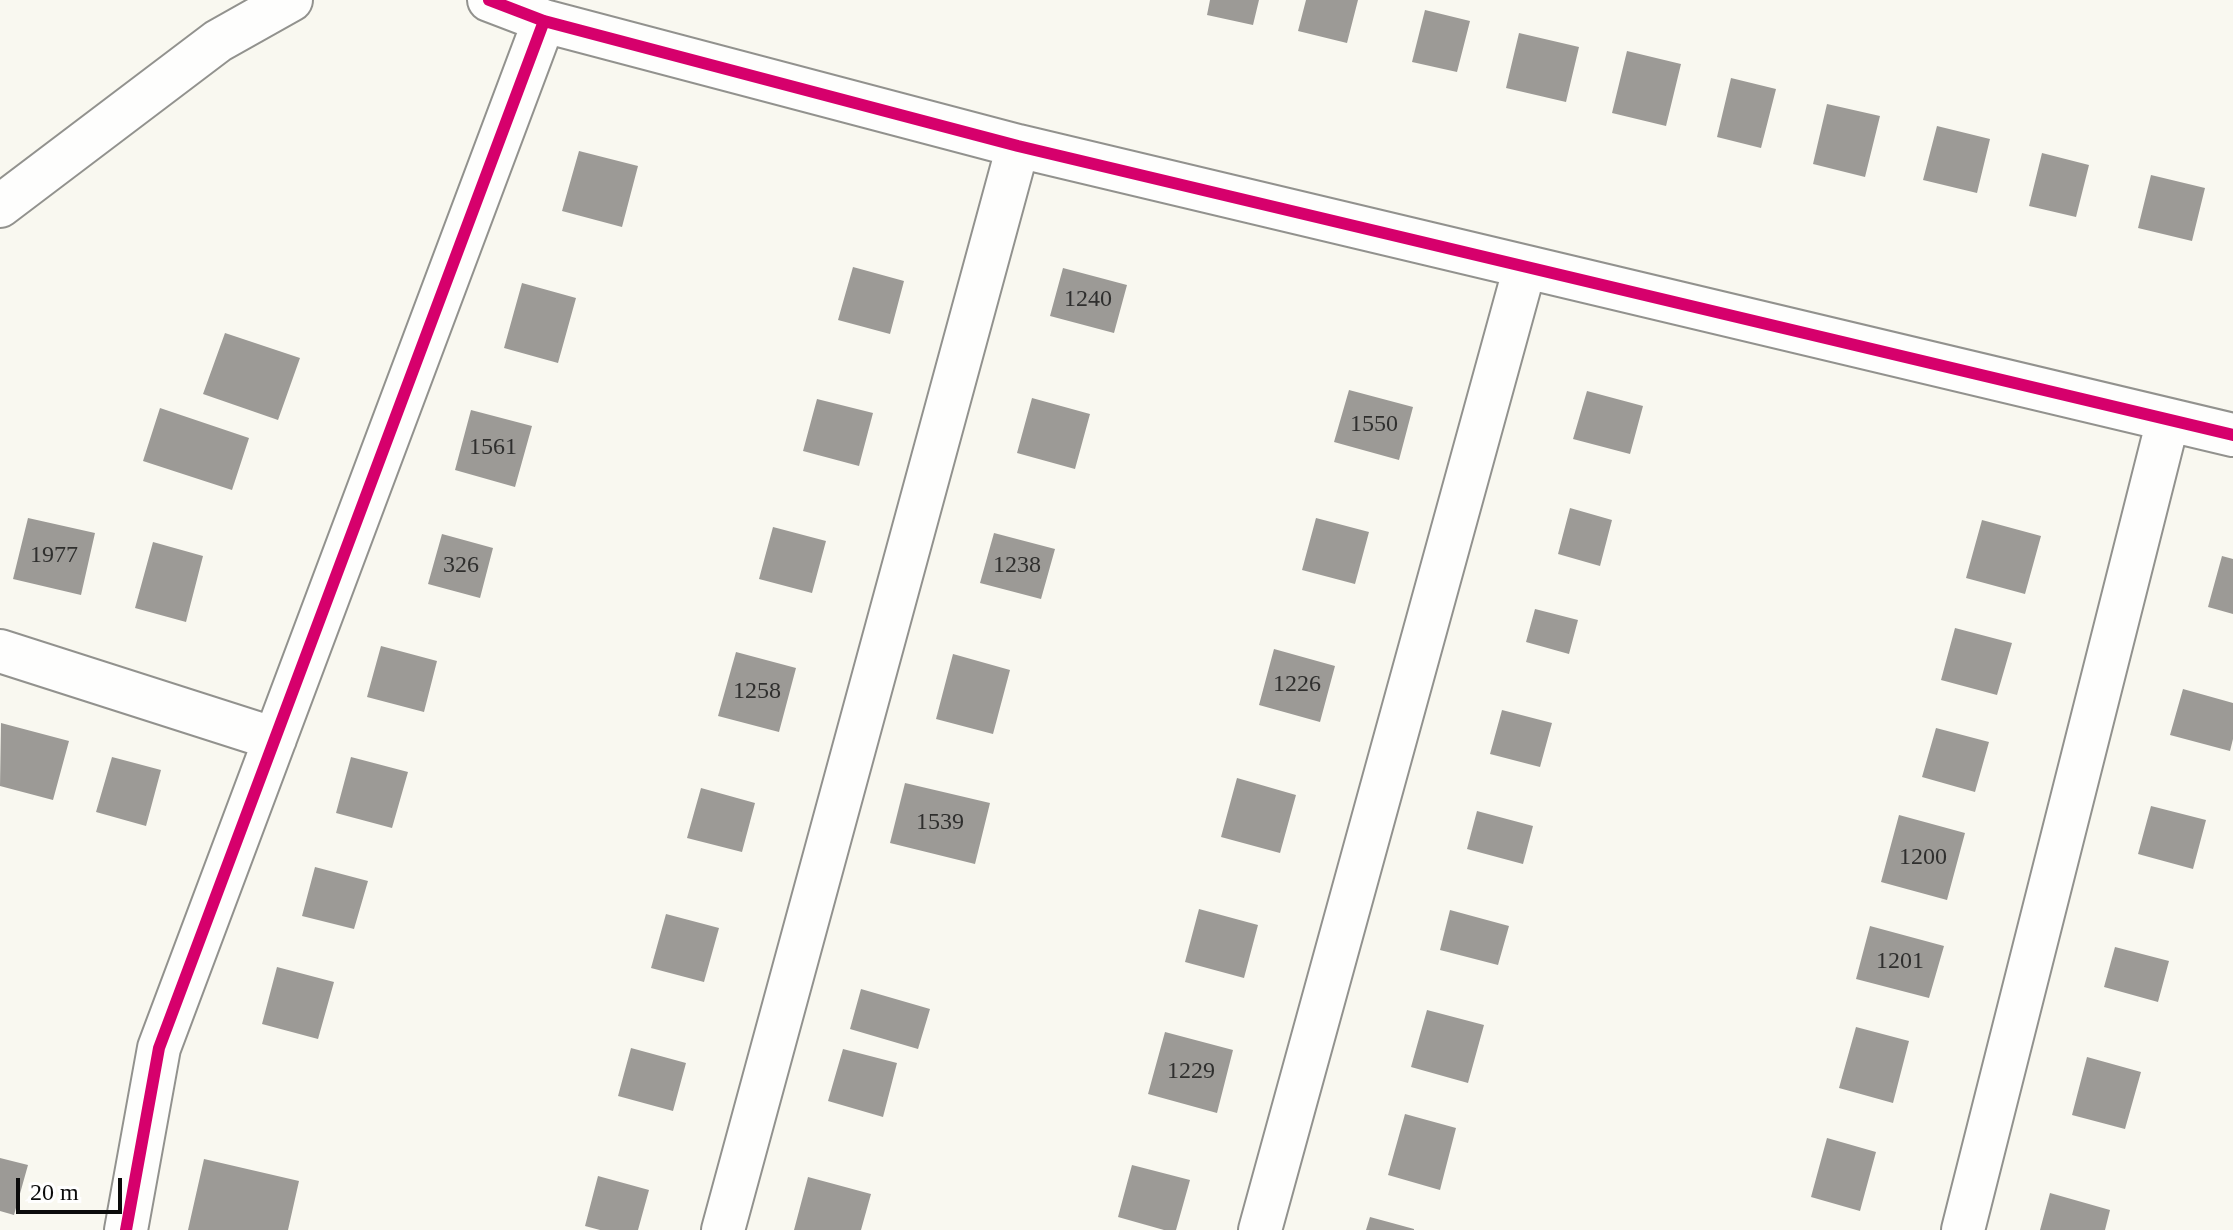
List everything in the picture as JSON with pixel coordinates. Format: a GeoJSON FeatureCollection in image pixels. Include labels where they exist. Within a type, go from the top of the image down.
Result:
{"type":"FeatureCollection","features":[{"type":"Feature","properties":{"kind":"street"},"geometry":{"type":"LineString","coordinates":[[0,206],[218,41],[291,0]]}},
{"type":"Feature","properties":{"kind":"street"},"geometry":{"type":"LineString","coordinates":[[489,0],[544,21],[1018,146],[2233,435]]}},
{"type":"Feature","properties":{"kind":"street"},"geometry":{"type":"LineString","coordinates":[[126,1230],[159,1048],[544,21]]}},
{"type":"Feature","properties":{"kind":"street"},"geometry":{"type":"LineString","coordinates":[[723,1230],[1018,146]]}},
{"type":"Feature","properties":{"kind":"street"},"geometry":{"type":"LineString","coordinates":[[1260,1230],[1525,267]]}},
{"type":"Feature","properties":{"kind":"street"},"geometry":{"type":"LineString","coordinates":[[1963,1230],[2168,420]]}},
{"type":"Feature","properties":{"kind":"street"},"geometry":{"type":"LineString","coordinates":[[0,651],[275,739]]}},
{"type":"Feature","properties":{"kind":"building"},"geometry":{"type":"Polygon","coordinates":[[[1210,0],[1259,0],[1253,25],[1207,15],[1210,0]]]}},
{"type":"Feature","properties":{"kind":"building"},"geometry":{"type":"Polygon","coordinates":[[[1306,0],[1358,0],[1347,43],[1298,31],[1306,0]]]}},
{"type":"Feature","properties":{"kind":"building"},"geometry":{"type":"Polygon","coordinates":[[[1425,10],[1470,21],[1457,72],[1412,62],[1425,10]]]}},
{"type":"Feature","properties":{"kind":"building"},"geometry":{"type":"Polygon","coordinates":[[[1519,33],[1579,47],[1566,102],[1506,88],[1519,33]]]}},
{"type":"Feature","properties":{"kind":"building"},"geometry":{"type":"Polygon","coordinates":[[[1627,51],[1681,64],[1666,126],[1612,113],[1627,51]]]}},
{"type":"Feature","properties":{"kind":"building"},"geometry":{"type":"Polygon","coordinates":[[[1731,78],[1776,89],[1761,148],[1717,137],[1731,78]]]}},
{"type":"Feature","properties":{"kind":"building"},"geometry":{"type":"Polygon","coordinates":[[[1827,104],[1880,116],[1865,177],[1813,164],[1827,104]]]}},
{"type":"Feature","properties":{"kind":"building"},"geometry":{"type":"Polygon","coordinates":[[[1937,126],[1990,139],[1977,193],[1923,180],[1937,126]]]}},
{"type":"Feature","properties":{"kind":"building"},"geometry":{"type":"Polygon","coordinates":[[[579,151],[638,166],[622,227],[562,211],[579,151]]]}},
{"type":"Feature","properties":{"kind":"building"},"geometry":{"type":"Polygon","coordinates":[[[2042,153],[2089,165],[2076,217],[2029,206],[2042,153]]]}},
{"type":"Feature","properties":{"kind":"building"},"geometry":{"type":"Polygon","coordinates":[[[2151,175],[2205,188],[2192,241],[2138,228],[2151,175]]]}},
{"type":"Feature","properties":{"kind":"building"},"geometry":{"type":"Polygon","coordinates":[[[853,267],[904,281],[890,334],[838,320],[853,267]]]}},
{"type":"Feature","properties":{"kind":"building"},"geometry":{"type":"Polygon","coordinates":[[[1063,268],[1127,285],[1114,333],[1050,316],[1063,268]]]}},
{"type":"Feature","properties":{"kind":"building"},"geometry":{"type":"Polygon","coordinates":[[[522,283],[576,298],[558,363],[504,348],[522,283]]]}},
{"type":"Feature","properties":{"kind":"building"},"geometry":{"type":"Polygon","coordinates":[[[225,333],[300,358],[278,420],[203,394],[225,333]]]}},
{"type":"Feature","properties":{"kind":"building"},"geometry":{"type":"Polygon","coordinates":[[[1349,390],[1413,407],[1399,460],[1334,442],[1349,390]]]}},
{"type":"Feature","properties":{"kind":"building"},"geometry":{"type":"Polygon","coordinates":[[[1587,391],[1643,406],[1630,454],[1573,439],[1587,391]]]}},
{"type":"Feature","properties":{"kind":"building"},"geometry":{"type":"Polygon","coordinates":[[[1032,398],[1090,414],[1075,469],[1017,453],[1032,398]]]}},
{"type":"Feature","properties":{"kind":"building"},"geometry":{"type":"Polygon","coordinates":[[[817,399],[873,413],[859,466],[803,451],[817,399]]]}},
{"type":"Feature","properties":{"kind":"building"},"geometry":{"type":"Polygon","coordinates":[[[160,408],[249,438],[232,490],[143,461],[160,408]]]}},
{"type":"Feature","properties":{"kind":"building"},"geometry":{"type":"Polygon","coordinates":[[[471,410],[532,426],[515,487],[455,470],[471,410]]]}},
{"type":"Feature","properties":{"kind":"building"},"geometry":{"type":"Polygon","coordinates":[[[1570,508],[1612,520],[1600,566],[1558,554],[1570,508]]]}},
{"type":"Feature","properties":{"kind":"building"},"geometry":{"type":"Polygon","coordinates":[[[28,518],[95,533],[81,595],[13,579],[28,518]]]}},
{"type":"Feature","properties":{"kind":"building"},"geometry":{"type":"Polygon","coordinates":[[[1316,518],[1369,532],[1355,584],[1302,570],[1316,518]]]}},
{"type":"Feature","properties":{"kind":"building"},"geometry":{"type":"Polygon","coordinates":[[[1982,520],[2041,536],[2025,594],[1966,578],[1982,520]]]}},
{"type":"Feature","properties":{"kind":"building"},"geometry":{"type":"Polygon","coordinates":[[[773,527],[826,541],[812,593],[759,579],[773,527]]]}},
{"type":"Feature","properties":{"kind":"building"},"geometry":{"type":"Polygon","coordinates":[[[994,533],[1055,549],[1041,599],[980,583],[994,533]]]}},
{"type":"Feature","properties":{"kind":"building"},"geometry":{"type":"Polygon","coordinates":[[[442,534],[493,548],[480,598],[428,584],[442,534]]]}},
{"type":"Feature","properties":{"kind":"building"},"geometry":{"type":"Polygon","coordinates":[[[153,542],[203,556],[186,622],[135,608],[153,542]]]}},
{"type":"Feature","properties":{"kind":"building"},"geometry":{"type":"Polygon","coordinates":[[[2222,556],[2233,559],[2233,614],[2208,607],[2222,556]]]}},
{"type":"Feature","properties":{"kind":"building"},"geometry":{"type":"Polygon","coordinates":[[[1535,609],[1578,620],[1569,654],[1526,642],[1535,609]]]}},
{"type":"Feature","properties":{"kind":"building"},"geometry":{"type":"Polygon","coordinates":[[[1955,628],[2012,643],[1997,695],[1941,680],[1955,628]]]}},
{"type":"Feature","properties":{"kind":"building"},"geometry":{"type":"Polygon","coordinates":[[[381,646],[437,661],[424,712],[367,697],[381,646]]]}},
{"type":"Feature","properties":{"kind":"building"},"geometry":{"type":"Polygon","coordinates":[[[1274,649],[1335,666],[1320,722],[1259,705],[1274,649]]]}},
{"type":"Feature","properties":{"kind":"building"},"geometry":{"type":"Polygon","coordinates":[[[736,652],[796,668],[779,732],[718,716],[736,652]]]}},
{"type":"Feature","properties":{"kind":"building"},"geometry":{"type":"Polygon","coordinates":[[[953,654],[1010,670],[993,734],[936,719],[953,654]]]}},
{"type":"Feature","properties":{"kind":"building"},"geometry":{"type":"Polygon","coordinates":[[[2183,689],[2233,703],[2230,751],[2170,735],[2183,689]]]}},
{"type":"Feature","properties":{"kind":"building"},"geometry":{"type":"Polygon","coordinates":[[[1502,710],[1552,723],[1540,767],[1490,754],[1502,710]]]}},
{"type":"Feature","properties":{"kind":"building"},"geometry":{"type":"Polygon","coordinates":[[[1,723],[69,741],[53,800],[0,786],[1,723]]]}},
{"type":"Feature","properties":{"kind":"building"},"geometry":{"type":"Polygon","coordinates":[[[1936,728],[1989,742],[1975,792],[1922,777],[1936,728]]]}},
{"type":"Feature","properties":{"kind":"building"},"geometry":{"type":"Polygon","coordinates":[[[112,757],[161,770],[146,826],[96,812],[112,757]]]}},
{"type":"Feature","properties":{"kind":"building"},"geometry":{"type":"Polygon","coordinates":[[[351,757],[408,772],[392,828],[336,813],[351,757]]]}},
{"type":"Feature","properties":{"kind":"building"},"geometry":{"type":"Polygon","coordinates":[[[1237,778],[1296,795],[1280,853],[1221,837],[1237,778]]]}},
{"type":"Feature","properties":{"kind":"building"},"geometry":{"type":"Polygon","coordinates":[[[905,783],[990,803],[975,864],[890,843],[905,783]]]}},
{"type":"Feature","properties":{"kind":"building"},"geometry":{"type":"Polygon","coordinates":[[[701,788],[755,803],[742,852],[687,838],[701,788]]]}},
{"type":"Feature","properties":{"kind":"building"},"geometry":{"type":"Polygon","coordinates":[[[2151,806],[2206,820],[2193,869],[2138,854],[2151,806]]]}},
{"type":"Feature","properties":{"kind":"building"},"geometry":{"type":"Polygon","coordinates":[[[1477,811],[1533,826],[1523,864],[1467,849],[1477,811]]]}},
{"type":"Feature","properties":{"kind":"building"},"geometry":{"type":"Polygon","coordinates":[[[1899,815],[1965,833],[1947,900],[1881,882],[1899,815]]]}},
{"type":"Feature","properties":{"kind":"building"},"geometry":{"type":"Polygon","coordinates":[[[315,867],[368,881],[354,929],[302,916],[315,867]]]}},
{"type":"Feature","properties":{"kind":"building"},"geometry":{"type":"Polygon","coordinates":[[[1199,909],[1258,925],[1244,978],[1185,962],[1199,909]]]}},
{"type":"Feature","properties":{"kind":"building"},"geometry":{"type":"Polygon","coordinates":[[[1450,910],[1509,926],[1498,965],[1440,950],[1450,910]]]}},
{"type":"Feature","properties":{"kind":"building"},"geometry":{"type":"Polygon","coordinates":[[[666,914],[719,928],[704,982],[651,968],[666,914]]]}},
{"type":"Feature","properties":{"kind":"building"},"geometry":{"type":"Polygon","coordinates":[[[1870,926],[1944,946],[1929,998],[1856,979],[1870,926]]]}},
{"type":"Feature","properties":{"kind":"building"},"geometry":{"type":"Polygon","coordinates":[[[2115,947],[2169,961],[2158,1002],[2104,987],[2115,947]]]}},
{"type":"Feature","properties":{"kind":"building"},"geometry":{"type":"Polygon","coordinates":[[[277,967],[334,982],[318,1039],[262,1024],[277,967]]]}},
{"type":"Feature","properties":{"kind":"building"},"geometry":{"type":"Polygon","coordinates":[[[861,989],[930,1009],[918,1049],[850,1029],[861,989]]]}},
{"type":"Feature","properties":{"kind":"building"},"geometry":{"type":"Polygon","coordinates":[[[1427,1010],[1484,1025],[1468,1083],[1411,1067],[1427,1010]]]}},
{"type":"Feature","properties":{"kind":"building"},"geometry":{"type":"Polygon","coordinates":[[[1856,1027],[1909,1041],[1893,1103],[1839,1088],[1856,1027]]]}},
{"type":"Feature","properties":{"kind":"building"},"geometry":{"type":"Polygon","coordinates":[[[1165,1032],[1233,1050],[1217,1113],[1148,1094],[1165,1032]]]}},
{"type":"Feature","properties":{"kind":"building"},"geometry":{"type":"Polygon","coordinates":[[[631,1048],[686,1063],[673,1111],[618,1096],[631,1048]]]}},
{"type":"Feature","properties":{"kind":"building"},"geometry":{"type":"Polygon","coordinates":[[[843,1049],[897,1063],[883,1117],[828,1101],[843,1049]]]}},
{"type":"Feature","properties":{"kind":"building"},"geometry":{"type":"Polygon","coordinates":[[[2087,1057],[2141,1072],[2125,1129],[2072,1115],[2087,1057]]]}},
{"type":"Feature","properties":{"kind":"building"},"geometry":{"type":"Polygon","coordinates":[[[1405,1114],[1456,1128],[1440,1190],[1388,1175],[1405,1114]]]}},
{"type":"Feature","properties":{"kind":"building"},"geometry":{"type":"Polygon","coordinates":[[[1827,1138],[1876,1152],[1860,1211],[1811,1197],[1827,1138]]]}},
{"type":"Feature","properties":{"kind":"building"},"geometry":{"type":"Polygon","coordinates":[[[0,1158],[28,1165],[14,1215],[0,1211],[0,1158]]]}},
{"type":"Feature","properties":{"kind":"building"},"geometry":{"type":"Polygon","coordinates":[[[204,1159],[299,1181],[288,1230],[188,1230],[204,1159]]]}},
{"type":"Feature","properties":{"kind":"building"},"geometry":{"type":"Polygon","coordinates":[[[1132,1165],[1190,1180],[1176,1230],[1164,1230],[1118,1217],[1132,1165]]]}},
{"type":"Feature","properties":{"kind":"building"},"geometry":{"type":"Polygon","coordinates":[[[598,1176],[649,1190],[638,1230],[600,1230],[585,1226],[598,1176]]]}},
{"type":"Feature","properties":{"kind":"building"},"geometry":{"type":"Polygon","coordinates":[[[808,1177],[871,1194],[861,1230],[794,1230],[808,1177]]]}},
{"type":"Feature","properties":{"kind":"building"},"geometry":{"type":"Polygon","coordinates":[[[2050,1193],[2110,1210],[2105,1230],[2040,1230],[2050,1193]]]}},
{"type":"Feature","properties":{"kind":"building"},"geometry":{"type":"Polygon","coordinates":[[[1370,1217],[1414,1229],[1414,1230],[1366,1230],[1370,1217]]]}},
{"type":"Feature","properties":{"kind":"cycle path"},"geometry":{"type":"LineString","coordinates":[[489,0],[544,21],[1018,146],[2233,435]]}},
{"type":"Feature","properties":{"kind":"cycle path"},"geometry":{"type":"LineString","coordinates":[[126,1230],[159,1048],[544,21]]}}]}
